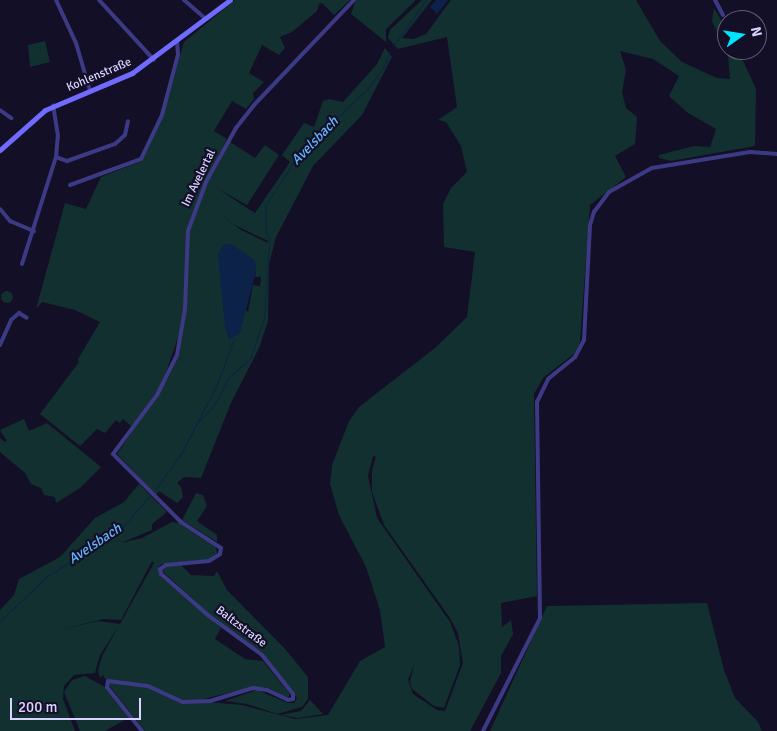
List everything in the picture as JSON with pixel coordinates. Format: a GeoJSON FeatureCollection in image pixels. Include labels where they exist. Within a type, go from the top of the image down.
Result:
{"type":"FeatureCollection","features":[{"type":"Feature","properties":{"kind":"main road","name":"Kohlenstraße"},"geometry":{"type":"LineString","coordinates":[[0,150],[54,105],[124,77],[154,60],[230,0]]}},
{"type":"Feature","properties":{"kind":"street"},"geometry":{"type":"LineString","coordinates":[[56,0],[76,44],[90,91]]}},
{"type":"Feature","properties":{"kind":"street"},"geometry":{"type":"LineString","coordinates":[[99,0],[154,60]]}},
{"type":"Feature","properties":{"kind":"street"},"geometry":{"type":"LineString","coordinates":[[184,0],[206,19]]}},
{"type":"Feature","properties":{"kind":"street","name":"Im Avelertal"},"geometry":{"type":"LineString","coordinates":[[113,454],[157,395],[177,354],[185,308],[188,231],[206,182],[236,128],[254,105],[354,0]]}},
{"type":"Feature","properties":{"kind":"street"},"geometry":{"type":"LineString","coordinates":[[70,185],[142,159],[162,115],[178,55],[177,42]]}},
{"type":"Feature","properties":{"kind":"street"},"geometry":{"type":"LineString","coordinates":[[22,264],[56,157],[58,121],[54,105]]}},
{"type":"Feature","properties":{"kind":"street"},"geometry":{"type":"LineString","coordinates":[[0,110],[11,118]]}},
{"type":"Feature","properties":{"kind":"street"},"geometry":{"type":"LineString","coordinates":[[56,157],[67,161],[115,144],[125,135],[128,121]]}},
{"type":"Feature","properties":{"kind":"street"},"geometry":{"type":"LineString","coordinates":[[483,731],[540,618],[537,402],[548,379],[575,357],[584,340],[590,225],[594,212],[610,192],[652,168],[750,152],[777,154]]}},
{"type":"Feature","properties":{"kind":"street"},"geometry":{"type":"LineString","coordinates":[[0,209],[10,221],[34,231]]}},
{"type":"Feature","properties":{"kind":"street"},"geometry":{"type":"LineString","coordinates":[[0,345],[11,320],[19,313],[27,318]]}},
{"type":"Feature","properties":{"kind":"street","name":"Baltzstraße"},"geometry":{"type":"LineString","coordinates":[[113,454],[180,522],[222,551],[209,561],[162,566],[161,574],[209,616],[262,655],[294,696],[288,700],[267,690],[253,688],[210,701],[183,702],[148,686],[108,681],[107,687],[142,731]]}},
{"type":"Feature","properties":{"kind":"green space"},"geometry":{"type":"Polygon","coordinates":[[[235,0],[350,0],[334,15],[322,3],[319,4],[317,11],[292,32],[280,37],[285,48],[279,55],[262,45],[249,73],[264,82],[253,93],[254,99],[246,109],[232,101],[214,131],[227,139],[209,174],[213,174],[230,142],[255,158],[265,145],[279,155],[247,205],[218,189],[255,213],[290,162],[282,155],[304,123],[314,127],[323,101],[329,99],[343,102],[377,64],[385,48],[392,57],[362,115],[313,166],[276,237],[269,264],[268,321],[259,348],[231,403],[201,478],[184,477],[177,483],[181,487],[183,497],[177,503],[159,491],[156,495],[117,454],[168,378],[179,355],[184,320],[162,384],[140,416],[131,426],[123,419],[120,423],[128,430],[116,420],[105,433],[97,429],[80,446],[40,414],[79,362],[78,359],[100,322],[75,310],[42,302],[36,309],[65,203],[86,209],[101,177],[142,161],[162,119],[184,42],[235,0]],[[209,205],[241,230],[268,243],[268,241],[235,225],[209,205]],[[218,254],[222,278],[248,312],[253,285],[260,286],[261,277],[255,277],[256,271],[218,254]]]}},
{"type":"Feature","properties":{"kind":"green space"},"geometry":{"type":"Polygon","coordinates":[[[356,0],[416,0],[386,29],[386,42],[351,14],[356,0]]]}},
{"type":"Feature","properties":{"kind":"green space"},"geometry":{"type":"Polygon","coordinates":[[[422,0],[432,0],[402,38],[414,39],[426,34],[451,0],[636,0],[660,41],[682,62],[717,78],[730,79],[728,60],[743,60],[756,89],[755,146],[671,161],[659,158],[659,155],[694,146],[710,147],[716,129],[688,113],[669,96],[679,76],[653,59],[620,51],[626,70],[622,92],[626,108],[637,117],[635,144],[615,156],[626,177],[590,205],[580,342],[575,353],[543,378],[534,394],[537,596],[501,603],[502,627],[511,620],[513,634],[501,656],[501,673],[470,731],[145,731],[108,684],[111,681],[148,685],[105,679],[103,675],[100,678],[98,671],[102,656],[119,625],[100,655],[95,673],[74,675],[64,686],[63,699],[75,731],[0,731],[0,610],[14,595],[19,579],[60,557],[95,518],[124,502],[139,484],[167,512],[152,524],[152,530],[121,543],[142,538],[172,522],[179,523],[216,547],[217,553],[211,559],[162,564],[158,567],[159,574],[221,628],[215,639],[245,659],[263,661],[290,694],[288,698],[268,688],[253,687],[195,701],[242,705],[295,719],[328,715],[360,661],[385,647],[380,610],[366,567],[339,515],[330,484],[332,465],[349,421],[359,407],[435,348],[467,317],[475,252],[444,247],[443,204],[451,188],[467,172],[461,146],[446,122],[438,120],[457,107],[447,37],[398,49],[388,38],[390,30],[422,0]],[[373,456],[368,476],[377,518],[450,622],[459,646],[460,665],[444,708],[434,706],[412,689],[410,682],[414,665],[408,680],[413,694],[437,710],[445,711],[463,663],[458,633],[450,618],[384,525],[372,492],[372,470],[376,457],[373,456]],[[152,561],[121,620],[103,619],[59,630],[98,621],[120,624],[154,563],[152,561]]]}},
{"type":"Feature","properties":{"kind":"green space"},"geometry":{"type":"Polygon","coordinates":[[[714,8],[717,13],[717,32],[712,21],[714,8]]]}},
{"type":"Feature","properties":{"kind":"green space"},"geometry":{"type":"Polygon","coordinates":[[[45,41],[50,62],[30,67],[28,45],[45,41]]]}},
{"type":"Feature","properties":{"kind":"green space"},"geometry":{"type":"Polygon","coordinates":[[[5,291],[9,291],[13,297],[9,303],[5,303],[1,299],[1,295],[5,291]]]}},
{"type":"Feature","properties":{"kind":"green space"},"geometry":{"type":"Polygon","coordinates":[[[24,419],[29,431],[47,423],[101,467],[80,488],[56,503],[55,497],[44,495],[41,488],[31,484],[25,473],[0,452],[0,438],[5,442],[7,441],[0,430],[24,419]]]}},
{"type":"Feature","properties":{"kind":"green space"},"geometry":{"type":"Polygon","coordinates":[[[196,493],[203,495],[207,506],[197,521],[217,535],[217,542],[182,520],[196,493]]]}},
{"type":"Feature","properties":{"kind":"green space"},"geometry":{"type":"Polygon","coordinates":[[[181,565],[191,575],[214,576],[217,571],[227,590],[285,649],[308,677],[308,699],[302,707],[277,714],[247,704],[225,701],[257,690],[288,703],[294,703],[297,698],[260,652],[211,616],[162,571],[166,567],[181,565]]]}},
{"type":"Feature","properties":{"kind":"green space"},"geometry":{"type":"Polygon","coordinates":[[[707,603],[724,670],[735,698],[758,722],[762,731],[490,731],[547,606],[707,603]]]}},
{"type":"Feature","properties":{"kind":"green space"},"geometry":{"type":"Polygon","coordinates":[[[85,676],[105,687],[130,717],[105,731],[80,731],[64,692],[72,680],[85,676]]]}},
{"type":"Feature","properties":{"kind":"green space"},"geometry":{"type":"Polygon","coordinates":[[[310,700],[323,714],[298,718],[280,715],[301,711],[310,700]]]}},
{"type":"Feature","properties":{"kind":"water"},"geometry":{"type":"Polygon","coordinates":[[[436,0],[448,0],[437,14],[430,7],[436,0]]]}},
{"type":"Feature","properties":{"kind":"water"},"geometry":{"type":"Polygon","coordinates":[[[231,244],[255,260],[256,271],[240,333],[229,340],[225,327],[218,254],[223,245],[231,244]]]}},
{"type":"Feature","properties":{"kind":"waterway","name":"Avelsbach"},"geometry":{"type":"LineString","coordinates":[[393,46],[426,0]]}},
{"type":"Feature","properties":{"kind":"waterway","name":"Avelsbach"},"geometry":{"type":"LineString","coordinates":[[270,241],[266,232],[265,206],[297,157],[369,87],[384,66],[390,51]]}},
{"type":"Feature","properties":{"kind":"waterway","name":"Avelsbach"},"geometry":{"type":"LineString","coordinates":[[196,424],[213,407],[229,377],[250,359],[264,318],[269,244]]}},
{"type":"Feature","properties":{"kind":"waterway","name":"Avelsbach"},"geometry":{"type":"LineString","coordinates":[[0,621],[46,577],[122,528],[157,487],[181,454],[217,384],[234,339]]}}]}
